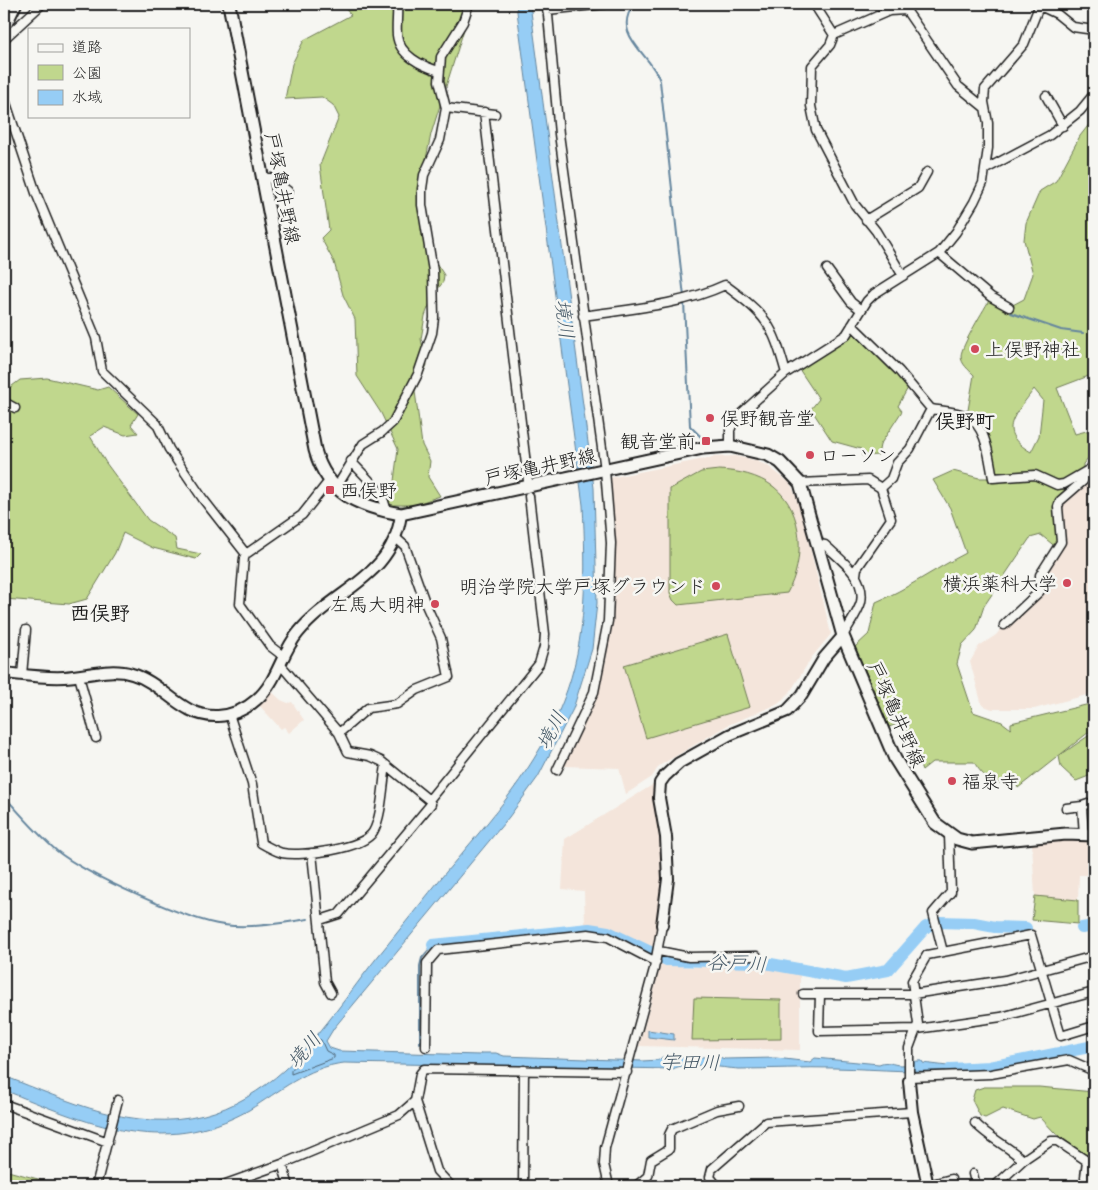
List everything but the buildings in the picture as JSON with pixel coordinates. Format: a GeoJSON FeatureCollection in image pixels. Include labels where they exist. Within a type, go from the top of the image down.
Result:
{"type":"FeatureCollection","features":[{"type":"Feature","properties":{"kind":"main road","name":"戸塚亀井野線"},"geometry":{"type":"LineString","coordinates":[[230,4],[315,450],[320,467],[332,484],[356,501],[386,512],[401,514],[703,448],[730,446],[768,455],[780,462],[800,483],[819,544],[843,636],[903,775],[935,823],[949,835],[972,843],[1089,835]]}},
{"type":"Feature","properties":{"kind":"street"},"geometry":{"type":"LineString","coordinates":[[4,29],[16,4]]}},
{"type":"Feature","properties":{"kind":"street"},"geometry":{"type":"LineString","coordinates":[[4,39],[42,4]]}},
{"type":"Feature","properties":{"kind":"street"},"geometry":{"type":"LineString","coordinates":[[397,4],[397,33],[400,47],[425,66],[439,71]]}},
{"type":"Feature","properties":{"kind":"street"},"geometry":{"type":"LineString","coordinates":[[320,920],[339,914],[431,804],[429,800],[386,764],[370,756],[348,752],[339,733],[286,668],[240,604],[244,558],[246,554],[302,515],[332,484],[363,444],[382,432],[392,422],[418,374],[432,333],[434,318],[434,271],[422,205],[422,189],[424,175],[440,140],[446,108],[439,71],[441,57],[463,22],[469,4]]}},
{"type":"Feature","properties":{"kind":"street"},"geometry":{"type":"LineString","coordinates":[[556,770],[594,692],[608,621],[611,543],[559,134],[547,7],[604,4]]}},
{"type":"Feature","properties":{"kind":"street"},"geometry":{"type":"LineString","coordinates":[[814,4],[834,35]]}},
{"type":"Feature","properties":{"kind":"street"},"geometry":{"type":"LineString","coordinates":[[730,446],[730,430],[735,419],[786,374],[846,335],[861,310],[874,294],[939,253],[956,232],[984,183],[988,123],[985,108],[985,89],[992,78],[1024,44],[1040,5],[1057,14],[1073,26],[1094,30]]}},
{"type":"Feature","properties":{"kind":"street"},"geometry":{"type":"LineString","coordinates":[[903,276],[876,231],[866,220],[852,198],[813,122],[811,106],[812,66],[830,45],[834,35],[889,11],[906,10],[958,86],[985,108]]}},
{"type":"Feature","properties":{"kind":"street"},"geometry":{"type":"LineString","coordinates":[[986,169],[1050,135],[1063,126],[1080,111],[1094,94]]}},
{"type":"Feature","properties":{"kind":"street"},"geometry":{"type":"LineString","coordinates":[[1046,96],[1063,126]]}},
{"type":"Feature","properties":{"kind":"street"},"geometry":{"type":"LineString","coordinates":[[4,97],[36,193],[96,338],[102,370],[157,424],[168,449],[203,499],[246,554]]}},
{"type":"Feature","properties":{"kind":"street"},"geometry":{"type":"LineString","coordinates":[[446,108],[495,114]]}},
{"type":"Feature","properties":{"kind":"street"},"geometry":{"type":"LineString","coordinates":[[484,112],[528,481]]}},
{"type":"Feature","properties":{"kind":"street"},"geometry":{"type":"LineString","coordinates":[[866,220],[918,188],[927,172]]}},
{"type":"Feature","properties":{"kind":"street"},"geometry":{"type":"LineString","coordinates":[[264,178],[271,178],[288,191]]}},
{"type":"Feature","properties":{"kind":"street"},"geometry":{"type":"LineString","coordinates":[[939,253],[991,297],[1009,307]]}},
{"type":"Feature","properties":{"kind":"street"},"geometry":{"type":"LineString","coordinates":[[827,269],[852,302],[861,310]]}},
{"type":"Feature","properties":{"kind":"street"},"geometry":{"type":"LineString","coordinates":[[583,316],[686,298],[707,293],[725,285],[753,306],[770,327],[786,374]]}},
{"type":"Feature","properties":{"kind":"street"},"geometry":{"type":"LineString","coordinates":[[852,325],[899,371],[932,409],[967,416],[976,424],[985,442],[993,478],[1035,476],[1057,485],[1064,484],[1092,466]]}},
{"type":"Feature","properties":{"kind":"street"},"geometry":{"type":"LineString","coordinates":[[4,402],[15,408]]}},
{"type":"Feature","properties":{"kind":"street"},"geometry":{"type":"LineString","coordinates":[[881,488],[891,479],[897,463],[910,449],[932,409]]}},
{"type":"Feature","properties":{"kind":"street"},"geometry":{"type":"LineString","coordinates":[[351,461],[377,490],[386,505],[386,512]]}},
{"type":"Feature","properties":{"kind":"street"},"geometry":{"type":"LineString","coordinates":[[1004,625],[1040,591],[1040,575],[1061,542],[1058,507],[1060,501],[1083,481],[1092,466]]}},
{"type":"Feature","properties":{"kind":"street"},"geometry":{"type":"LineString","coordinates":[[610,1186],[604,1164],[604,1148],[632,1054],[657,957],[668,879],[660,783],[679,763],[717,741],[787,711],[802,695],[824,658],[843,636],[861,602],[861,592],[856,575],[857,568],[891,519],[881,488],[868,480],[800,483]]}},
{"type":"Feature","properties":{"kind":"street"},"geometry":{"type":"LineString","coordinates":[[429,800],[534,671],[541,659],[545,634],[529,496]]}},
{"type":"Feature","properties":{"kind":"street"},"geometry":{"type":"LineString","coordinates":[[4,673],[79,676],[117,671],[131,673],[151,683],[180,705],[194,712],[210,716],[229,714],[256,701],[270,684],[281,660],[306,624],[387,556],[397,539],[401,514]]}},
{"type":"Feature","properties":{"kind":"street"},"geometry":{"type":"LineString","coordinates":[[339,733],[368,708],[397,704],[417,690],[449,677],[441,638],[426,605],[405,546],[397,539]]}},
{"type":"Feature","properties":{"kind":"street"},"geometry":{"type":"LineString","coordinates":[[819,544],[825,546],[856,575]]}},
{"type":"Feature","properties":{"kind":"street"},"geometry":{"type":"LineString","coordinates":[[22,674],[26,630]]}},
{"type":"Feature","properties":{"kind":"street"},"geometry":{"type":"LineString","coordinates":[[79,676],[96,738]]}},
{"type":"Feature","properties":{"kind":"street"},"geometry":{"type":"LineString","coordinates":[[229,714],[252,784],[262,843],[282,853],[312,853],[360,842],[372,834],[377,821],[386,764]]}},
{"type":"Feature","properties":{"kind":"street"},"geometry":{"type":"LineString","coordinates":[[1066,808],[1094,802]]}},
{"type":"Feature","properties":{"kind":"street"},"geometry":{"type":"LineString","coordinates":[[1082,806],[1089,835]]}},
{"type":"Feature","properties":{"kind":"street"},"geometry":{"type":"LineString","coordinates":[[943,952],[933,915],[951,892],[949,835]]}},
{"type":"Feature","properties":{"kind":"street"},"geometry":{"type":"LineString","coordinates":[[312,853],[325,982],[331,993]]}},
{"type":"Feature","properties":{"kind":"street"},"geometry":{"type":"LineString","coordinates":[[426,1046],[427,963],[438,950],[588,934],[608,937],[657,957],[757,956]]}},
{"type":"Feature","properties":{"kind":"street"},"geometry":{"type":"LineString","coordinates":[[951,1179],[928,1185],[912,1112],[908,1060],[909,1048],[918,1029],[912,994],[912,981],[927,955],[1031,935],[1061,1036],[1094,1026]]}},
{"type":"Feature","properties":{"kind":"street"},"geometry":{"type":"LineString","coordinates":[[803,994],[912,994],[1006,980],[1094,956]]}},
{"type":"Feature","properties":{"kind":"street"},"geometry":{"type":"LineString","coordinates":[[820,994],[819,1031],[918,1029],[1001,1017],[1094,992]]}},
{"type":"Feature","properties":{"kind":"street"},"geometry":{"type":"LineString","coordinates":[[909,1076],[991,1074],[1069,1060],[1094,1071]]}},
{"type":"Feature","properties":{"kind":"street"},"geometry":{"type":"LineString","coordinates":[[451,1186],[437,1171],[415,1101],[420,1074],[424,1069],[627,1070]]}},
{"type":"Feature","properties":{"kind":"street"},"geometry":{"type":"LineString","coordinates":[[522,1186],[524,1070]]}},
{"type":"Feature","properties":{"kind":"street"},"geometry":{"type":"LineString","coordinates":[[220,1186],[282,1164],[390,1120],[415,1101]]}},
{"type":"Feature","properties":{"kind":"street"},"geometry":{"type":"LineString","coordinates":[[96,1186],[118,1103]]}},
{"type":"Feature","properties":{"kind":"street"},"geometry":{"type":"LineString","coordinates":[[4,1104],[108,1141]]}},
{"type":"Feature","properties":{"kind":"street"},"geometry":{"type":"LineString","coordinates":[[640,1185],[648,1176],[651,1160],[669,1149],[669,1135],[672,1129],[717,1110],[739,1106]]}},
{"type":"Feature","properties":{"kind":"street"},"geometry":{"type":"LineString","coordinates":[[717,1186],[710,1177],[712,1169],[766,1122],[912,1112]]}},
{"type":"Feature","properties":{"kind":"street"},"geometry":{"type":"LineString","coordinates":[[975,1123],[984,1132],[1024,1160]]}},
{"type":"Feature","properties":{"kind":"street"},"geometry":{"type":"LineString","coordinates":[[995,1186],[1024,1160],[1051,1140],[1057,1141],[1087,1161]]}},
{"type":"Feature","properties":{"kind":"street"},"geometry":{"type":"LineString","coordinates":[[1087,1161],[1094,1157]]}},
{"type":"Feature","properties":{"kind":"street"},"geometry":{"type":"LineString","coordinates":[[1083,1186],[1087,1161]]}},
{"type":"Feature","properties":{"kind":"street"},"geometry":{"type":"LineString","coordinates":[[282,1164],[289,1186]]}},
{"type":"Feature","properties":{"kind":"street"},"geometry":{"type":"LineString","coordinates":[[973,1174],[976,1186]]}},
{"type":"Feature","properties":{"kind":"street"},"geometry":{"type":"LineString","coordinates":[[1085,1177],[1094,1180]]}},
{"type":"Feature","properties":{"kind":"shaded area","name":"明治学院大学戸塚グラウンド"},"geometry":{"type":"Polygon","coordinates":[[[735,456],[754,460],[768,466],[790,483],[799,502],[831,634],[812,657],[790,692],[778,704],[728,725],[659,766],[652,777],[626,794],[619,768],[564,766],[592,702],[606,661],[616,543],[609,478],[714,457],[735,456]]]}},
{"type":"Feature","properties":{"kind":"shaded area","name":"横浜薬科大学"},"geometry":{"type":"Polygon","coordinates":[[[1094,466],[1094,693],[1034,709],[992,709],[982,705],[970,662],[979,646],[996,635],[1040,591],[1040,575],[1061,541],[1060,501],[1094,466]]]}},
{"type":"Feature","properties":{"kind":"shaded area"},"geometry":{"type":"Polygon","coordinates":[[[271,691],[281,700],[288,703],[292,702],[304,720],[289,733],[284,727],[281,729],[258,704],[271,691]]]}},
{"type":"Feature","properties":{"kind":"shaded area"},"geometry":{"type":"Polygon","coordinates":[[[654,784],[654,802],[662,841],[663,874],[657,958],[608,932],[585,926],[584,891],[562,889],[565,839],[654,784]]]}},
{"type":"Feature","properties":{"kind":"shaded area"},"geometry":{"type":"Polygon","coordinates":[[[1064,840],[1094,840],[1094,875],[1079,875],[1078,900],[1035,896],[1032,844],[1064,840]]]}},
{"type":"Feature","properties":{"kind":"shaded area"},"geometry":{"type":"Polygon","coordinates":[[[661,964],[691,967],[767,964],[800,972],[800,1050],[639,1046],[661,964]]]}},
{"type":"Feature","properties":{"kind":"green space"},"geometry":{"type":"Polygon","coordinates":[[[341,4],[472,4],[431,134],[419,194],[431,255],[444,275],[443,282],[432,297],[425,316],[421,339],[427,365],[415,391],[422,445],[430,461],[428,477],[440,496],[414,505],[390,505],[381,492],[394,481],[398,449],[381,413],[357,376],[355,319],[343,295],[334,262],[321,238],[329,230],[320,165],[339,117],[333,105],[322,97],[285,99],[292,64],[304,40],[351,15],[341,4]]]}},
{"type":"Feature","properties":{"kind":"green space"},"geometry":{"type":"Polygon","coordinates":[[[1094,121],[1094,374],[1057,388],[1075,434],[1094,429],[1094,451],[1083,464],[1083,481],[1060,502],[1057,548],[1041,535],[1030,538],[984,606],[976,630],[962,645],[957,664],[973,712],[1002,722],[1011,729],[1011,723],[1094,703],[1094,728],[1018,788],[1014,778],[1002,783],[991,780],[981,772],[974,762],[932,762],[922,770],[903,722],[889,727],[855,647],[869,634],[876,602],[966,553],[950,508],[933,480],[953,471],[979,478],[992,478],[983,435],[967,416],[974,375],[962,362],[962,351],[991,297],[1009,307],[1024,299],[1033,274],[1024,240],[1026,223],[1040,191],[1056,181],[1080,136],[1091,122],[1094,121]],[[1034,389],[1020,407],[1012,423],[1011,430],[1014,437],[1031,452],[1039,436],[1043,400],[1034,389]]]}},
{"type":"Feature","properties":{"kind":"green space"},"geometry":{"type":"Polygon","coordinates":[[[852,325],[910,384],[898,406],[902,411],[880,445],[878,455],[862,456],[861,449],[832,441],[811,409],[819,399],[797,366],[839,339],[852,325]]]}},
{"type":"Feature","properties":{"kind":"green space"},"geometry":{"type":"Polygon","coordinates":[[[47,378],[98,390],[108,387],[138,414],[131,425],[138,433],[125,435],[104,427],[90,436],[106,463],[148,520],[175,538],[177,549],[201,554],[196,559],[153,548],[123,533],[115,553],[87,599],[69,604],[4,599],[4,392],[20,380],[47,378]]]}},
{"type":"Feature","properties":{"kind":"green space"},"geometry":{"type":"Polygon","coordinates":[[[733,471],[761,479],[774,487],[784,497],[792,510],[799,537],[799,552],[793,580],[787,593],[678,605],[670,593],[670,489],[701,472],[733,471]]]}},
{"type":"Feature","properties":{"kind":"green space"},"geometry":{"type":"Polygon","coordinates":[[[728,634],[750,707],[646,738],[624,665],[728,634]]]}},
{"type":"Feature","properties":{"kind":"green space"},"geometry":{"type":"Polygon","coordinates":[[[1094,732],[1094,774],[1076,781],[1061,767],[1059,756],[1094,732]]]}},
{"type":"Feature","properties":{"kind":"green space"},"geometry":{"type":"Polygon","coordinates":[[[1035,896],[1078,900],[1078,924],[1032,920],[1035,896]]]}},
{"type":"Feature","properties":{"kind":"green space"},"geometry":{"type":"Polygon","coordinates":[[[694,998],[781,1000],[781,1039],[692,1040],[694,998]]]}},
{"type":"Feature","properties":{"kind":"green space"},"geometry":{"type":"Polygon","coordinates":[[[984,1087],[1039,1087],[1094,1092],[1094,1152],[1090,1155],[1085,1154],[1055,1133],[1040,1117],[1033,1119],[1003,1109],[985,1118],[980,1116],[972,1100],[975,1090],[984,1087]]]}},
{"type":"Feature","properties":{"kind":"green space"},"geometry":{"type":"Polygon","coordinates":[[[4,1170],[38,1179],[50,1186],[4,1186],[4,1170]]]}},
{"type":"Feature","properties":{"kind":"water","name":"境川"},"geometry":{"type":"Polygon","coordinates":[[[516,4],[530,4],[594,488],[597,603],[592,649],[573,709],[538,777],[509,817],[334,1028],[326,1041],[330,1048],[339,1051],[480,1055],[481,1053],[496,1053],[504,1056],[642,1061],[659,1060],[662,1057],[719,1057],[725,1059],[776,1058],[810,1062],[815,1058],[901,1065],[922,1061],[923,1063],[972,1069],[920,1071],[823,1068],[739,1069],[686,1065],[673,1069],[344,1063],[331,1065],[306,1075],[249,1110],[217,1125],[186,1132],[155,1134],[125,1131],[95,1124],[4,1090],[4,1076],[102,1112],[152,1120],[178,1120],[215,1112],[257,1091],[297,1058],[321,1030],[379,955],[512,791],[527,770],[553,725],[571,677],[581,629],[585,579],[583,505],[516,4]]]}},
{"type":"Feature","properties":{"kind":"water"},"geometry":{"type":"Polygon","coordinates":[[[648,1030],[674,1034],[674,1040],[648,1037],[648,1030]]]}},
{"type":"Feature","properties":{"kind":"waterway"},"geometry":{"type":"LineString","coordinates":[[634,4],[628,15],[627,26],[630,35],[656,71],[660,81],[684,297]]}},
{"type":"Feature","properties":{"kind":"waterway"},"geometry":{"type":"LineString","coordinates":[[684,302],[690,426],[704,440]]}},
{"type":"Feature","properties":{"kind":"waterway"},"geometry":{"type":"LineString","coordinates":[[1011,313],[1061,330],[1083,333]]}},
{"type":"Feature","properties":{"kind":"waterway"},"geometry":{"type":"LineString","coordinates":[[4,796],[43,838],[71,861],[113,884],[162,906],[207,921],[234,926],[266,925],[308,919]]}},
{"type":"Feature","properties":{"kind":"waterway","name":"谷戸川"},"geometry":{"type":"LineString","coordinates":[[433,945],[589,929],[608,932],[667,960],[760,962],[846,978],[888,970],[926,927],[939,922],[1026,928]]}},
{"type":"Feature","properties":{"kind":"waterway","name":"谷戸川"},"geometry":{"type":"LineString","coordinates":[[1082,928],[1094,926]]}},
{"type":"Feature","properties":{"kind":"waterway"},"geometry":{"type":"LineString","coordinates":[[420,1043],[420,966],[422,958],[433,945]]}},
{"type":"Feature","properties":{"kind":"waterway","name":"宇田川"},"geometry":{"type":"LineString","coordinates":[[951,1069],[989,1067],[1094,1046]]}},
{"type":"Feature","properties":{"kind":"place","name":"上俣野神社"},"geometry":{"type":"Point","coordinates":[975,349]}},
{"type":"Feature","properties":{"kind":"place","name":"俣野観音堂"},"geometry":{"type":"Point","coordinates":[710,418]}},
{"type":"Feature","properties":{"kind":"place","name":"観音堂前"},"geometry":{"type":"Point","coordinates":[706,441]}},
{"type":"Feature","properties":{"kind":"place","name":"ローソン"},"geometry":{"type":"Point","coordinates":[810,455]}},
{"type":"Feature","properties":{"kind":"place","name":"西俣野"},"geometry":{"type":"Point","coordinates":[330,490]}},
{"type":"Feature","properties":{"kind":"place","name":"横浜薬科大学"},"geometry":{"type":"Point","coordinates":[1067,583]}},
{"type":"Feature","properties":{"kind":"place","name":"明治学院大学戸塚グラウンド"},"geometry":{"type":"Point","coordinates":[716,586]}},
{"type":"Feature","properties":{"kind":"place","name":"左馬大明神"},"geometry":{"type":"Point","coordinates":[435,604]}},
{"type":"Feature","properties":{"kind":"place","name":"福泉寺"},"geometry":{"type":"Point","coordinates":[952,781]}},
{"type":"Feature","properties":{"kind":"district","name":"俣野町"},"geometry":{"type":"Point","coordinates":[965,421]}},
{"type":"Feature","properties":{"kind":"district","name":"西俣野"},"geometry":{"type":"Point","coordinates":[100,613]}}]}
